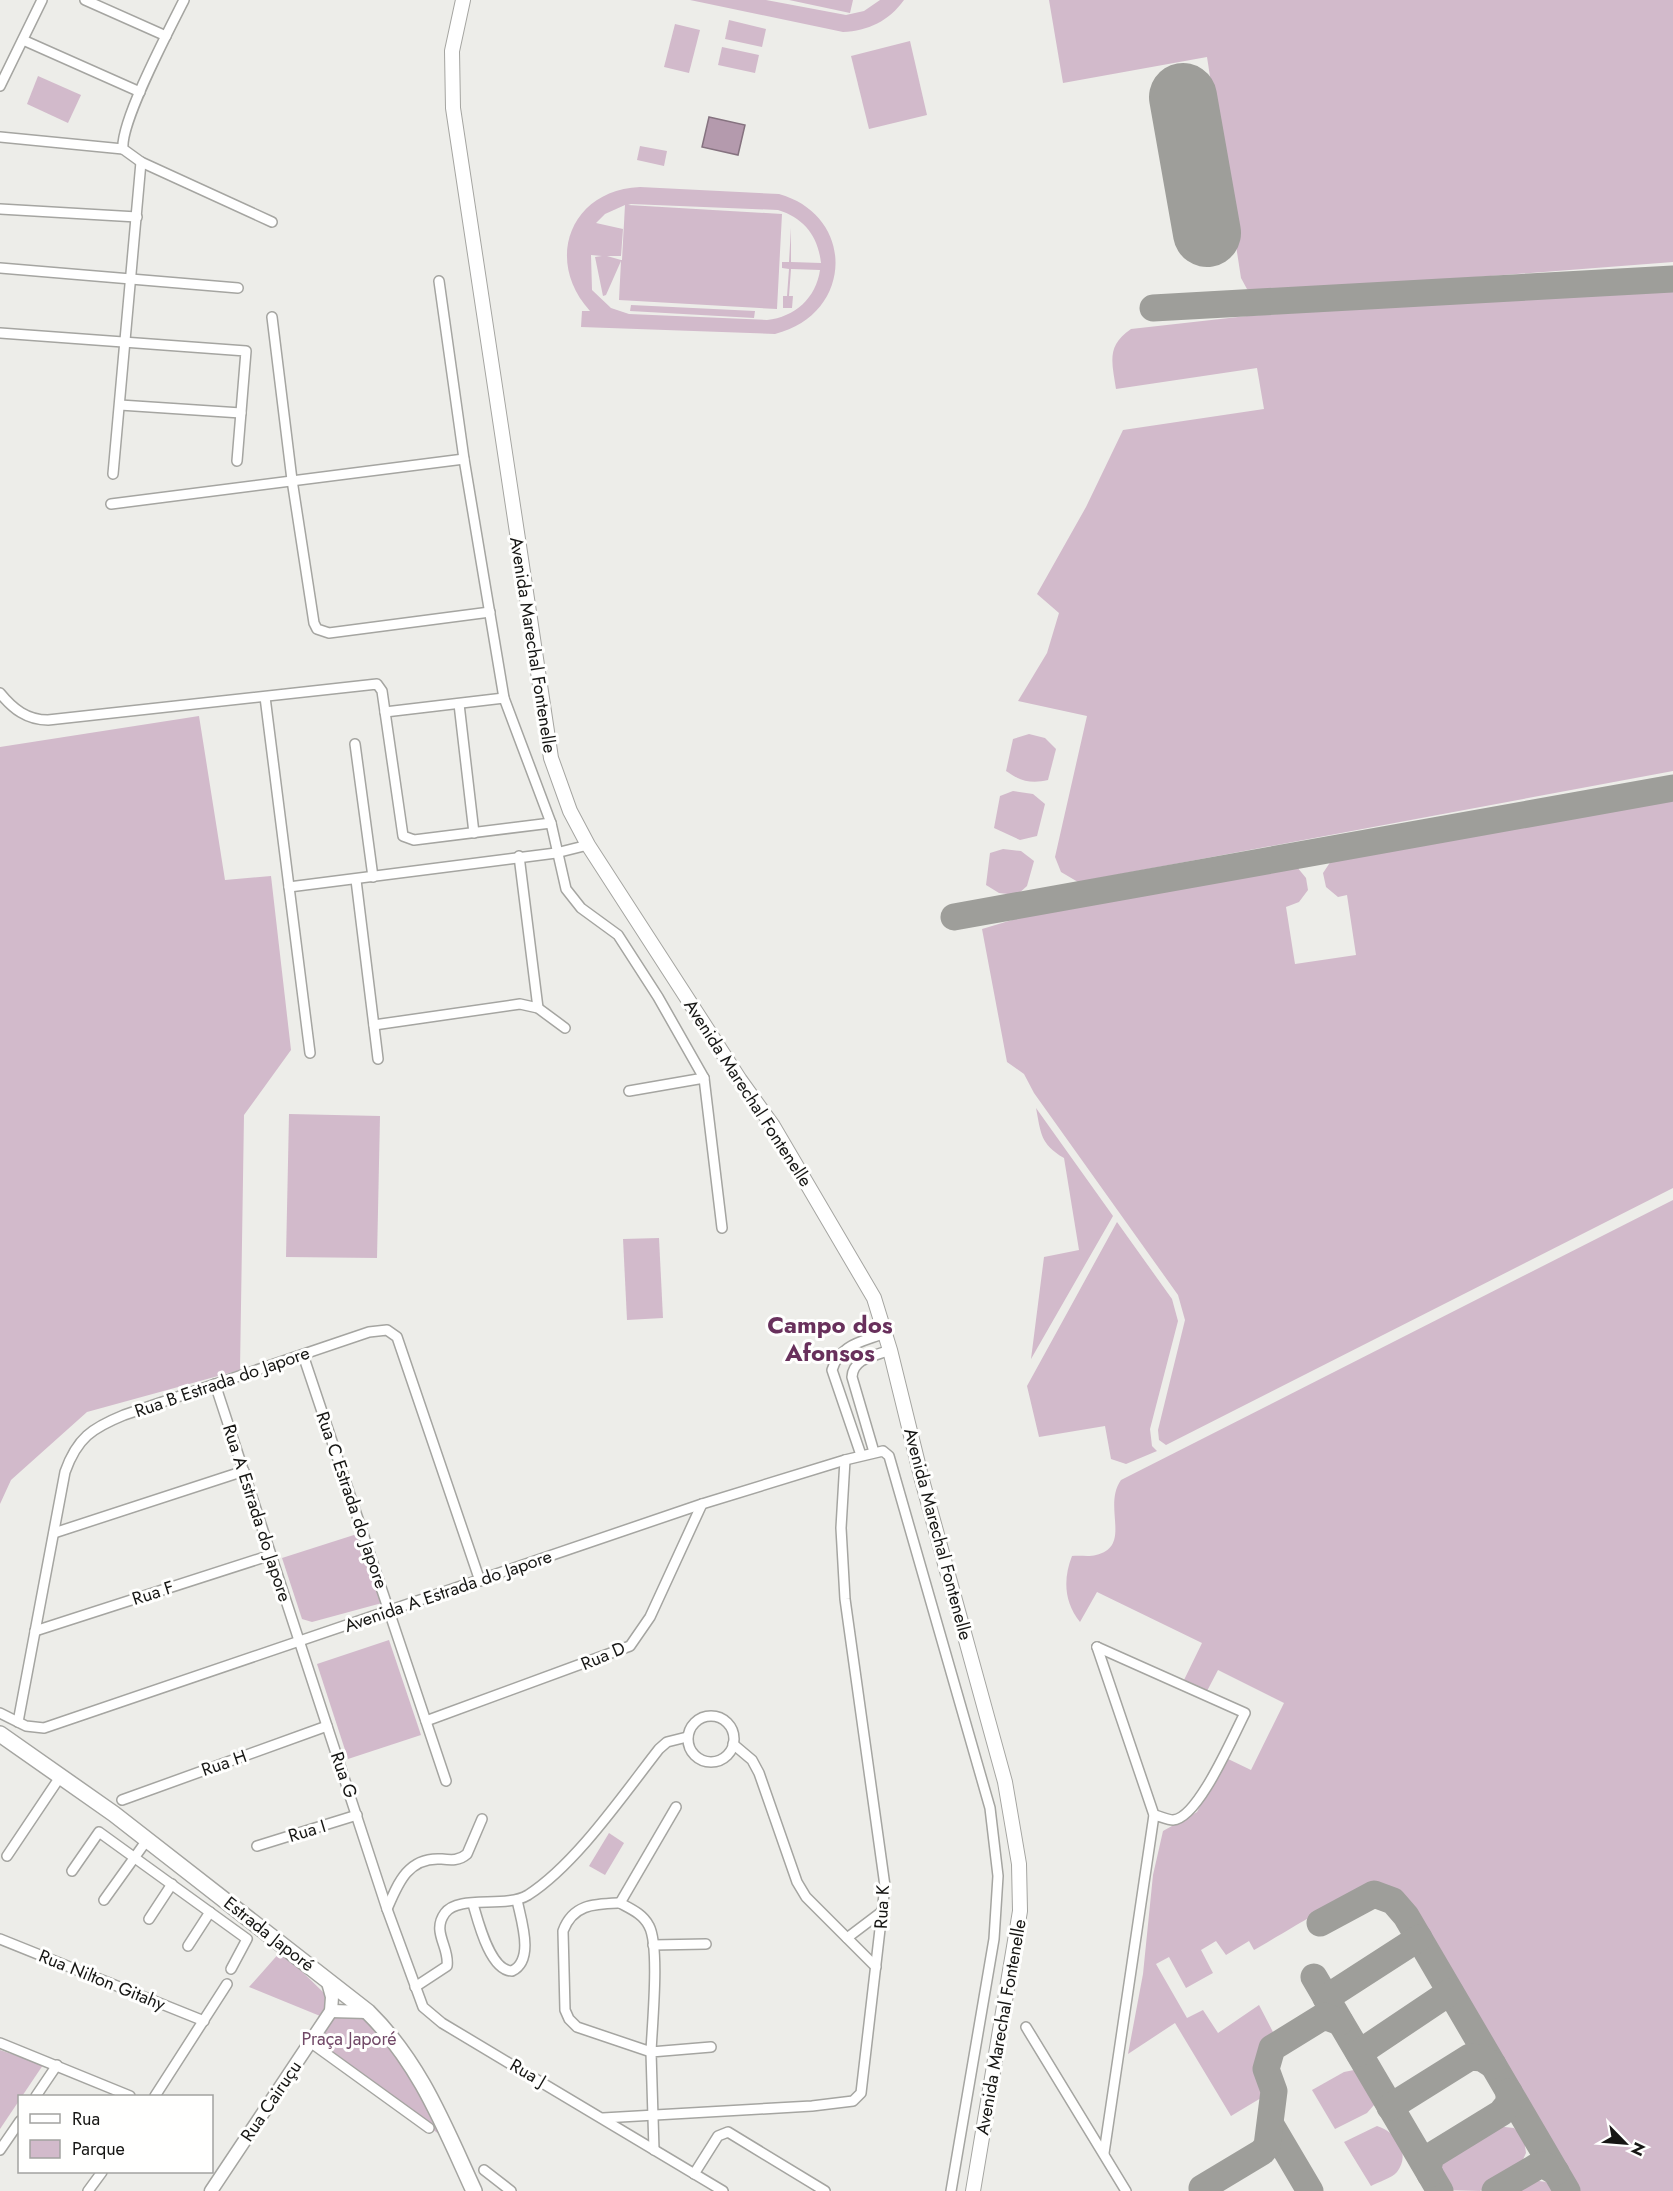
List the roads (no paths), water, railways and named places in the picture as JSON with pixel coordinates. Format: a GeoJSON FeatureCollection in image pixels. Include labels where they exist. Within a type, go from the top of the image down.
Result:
{"type":"FeatureCollection","features":[{"type":"Feature","properties":{"kind":"main road","name":"Avenida Marechal Fontenelle"},"geometry":{"type":"LineString","coordinates":[[463,0],[452,51],[453,108],[550,758],[570,811],[588,844],[733,1070],[773,1126],[874,1298],[891,1350],[922,1480],[1005,1782],[1018,1864],[1020,1911],[973,2191]]}},
{"type":"Feature","properties":{"kind":"main road","name":"Estrada Japoré"},"geometry":{"type":"LineString","coordinates":[[0,1734],[147,1840],[368,2012],[400,2046],[426,2086],[474,2191]]}},
{"type":"Feature","properties":{"kind":"street"},"geometry":{"type":"LineString","coordinates":[[0,87],[42,0]]}},
{"type":"Feature","properties":{"kind":"street"},"geometry":{"type":"LineString","coordinates":[[85,0],[166,36]]}},
{"type":"Feature","properties":{"kind":"street"},"geometry":{"type":"LineString","coordinates":[[123,149],[123,136],[140,92],[184,0]]}},
{"type":"Feature","properties":{"kind":"street"},"geometry":{"type":"LineString","coordinates":[[23,40],[140,92]]}},
{"type":"Feature","properties":{"kind":"street"},"geometry":{"type":"LineString","coordinates":[[0,137],[123,149],[141,162],[272,222]]}},
{"type":"Feature","properties":{"kind":"street"},"geometry":{"type":"LineString","coordinates":[[113,474],[141,162]]}},
{"type":"Feature","properties":{"kind":"street"},"geometry":{"type":"LineString","coordinates":[[0,208],[137,217]]}},
{"type":"Feature","properties":{"kind":"street"},"geometry":{"type":"LineString","coordinates":[[0,268],[238,288]]}},
{"type":"Feature","properties":{"kind":"street"},"geometry":{"type":"LineString","coordinates":[[439,281],[464,459],[504,698],[551,823],[566,889],[581,908],[618,935],[658,997],[704,1078],[722,1228]]}},
{"type":"Feature","properties":{"kind":"street"},"geometry":{"type":"LineString","coordinates":[[272,316],[292,480],[317,629],[329,633],[490,612]]}},
{"type":"Feature","properties":{"kind":"street"},"geometry":{"type":"LineString","coordinates":[[0,333],[126,340],[246,351],[237,461]]}},
{"type":"Feature","properties":{"kind":"street"},"geometry":{"type":"LineString","coordinates":[[120,405],[241,413]]}},
{"type":"Feature","properties":{"kind":"street"},"geometry":{"type":"LineString","coordinates":[[111,504],[464,459]]}},
{"type":"Feature","properties":{"kind":"street"},"geometry":{"type":"LineString","coordinates":[[0,693],[12,706],[35,720],[265,697],[372,683],[380,686],[382,691],[403,836],[414,840],[551,823]]}},
{"type":"Feature","properties":{"kind":"street"},"geometry":{"type":"LineString","coordinates":[[265,697],[310,1053]]}},
{"type":"Feature","properties":{"kind":"street"},"geometry":{"type":"LineString","coordinates":[[385,712],[504,698]]}},
{"type":"Feature","properties":{"kind":"street"},"geometry":{"type":"LineString","coordinates":[[459,704],[474,833]]}},
{"type":"Feature","properties":{"kind":"street"},"geometry":{"type":"LineString","coordinates":[[355,744],[373,877]]}},
{"type":"Feature","properties":{"kind":"street"},"geometry":{"type":"LineString","coordinates":[[289,887],[556,852],[588,844]]}},
{"type":"Feature","properties":{"kind":"street"},"geometry":{"type":"LineString","coordinates":[[519,856],[538,1008]]}},
{"type":"Feature","properties":{"kind":"street"},"geometry":{"type":"LineString","coordinates":[[356,880],[378,1059]]}},
{"type":"Feature","properties":{"kind":"street"},"geometry":{"type":"LineString","coordinates":[[374,1025],[520,1004],[538,1008],[565,1028]]}},
{"type":"Feature","properties":{"kind":"street"},"geometry":{"type":"LineString","coordinates":[[629,1091],[704,1078]]}},
{"type":"Feature","properties":{"kind":"street","name":"Rua B Estrada do Japore"},"geometry":{"type":"LineString","coordinates":[[18,1722],[64,1472],[79,1443],[88,1433],[124,1415],[380,1329],[387,1330],[397,1337],[480,1581]]}},
{"type":"Feature","properties":{"kind":"street"},"geometry":{"type":"LineString","coordinates":[[861,1455],[834,1381],[835,1362],[846,1347],[885,1333]]}},
{"type":"Feature","properties":{"kind":"street"},"geometry":{"type":"LineString","coordinates":[[891,1350],[857,1362],[852,1369],[852,1377],[877,1451],[889,1456],[987,1797],[996,1855],[997,1920],[951,2191]]}},
{"type":"Feature","properties":{"kind":"street","name":"Rua C Estrada do Japore"},"geometry":{"type":"LineString","coordinates":[[303,1355],[446,1781]]}},
{"type":"Feature","properties":{"kind":"street"},"geometry":{"type":"LineString","coordinates":[[835,1362],[852,1369]]}},
{"type":"Feature","properties":{"kind":"street","name":"Rua A Estrada do Japore"},"geometry":{"type":"LineString","coordinates":[[215,1384],[298,1641]]}},
{"type":"Feature","properties":{"kind":"street"},"geometry":{"type":"LineString","coordinates":[[850,1424],[865,1419]]}},
{"type":"Feature","properties":{"kind":"street","name":"Avenida A Estrada do Japore"},"geometry":{"type":"LineString","coordinates":[[0,1713],[35,1728],[44,1728],[702,1504],[877,1451]]}},
{"type":"Feature","properties":{"kind":"street","name":"Rua K"},"geometry":{"type":"LineString","coordinates":[[603,2118],[853,2101],[859,2098],[864,2084],[885,1886],[845,1599],[841,1528],[845,1460]]}},
{"type":"Feature","properties":{"kind":"street"},"geometry":{"type":"LineString","coordinates":[[54,1533],[244,1472]]}},
{"type":"Feature","properties":{"kind":"street","name":"Rua D"},"geometry":{"type":"LineString","coordinates":[[426,1721],[630,1646],[650,1617],[702,1504]]}},
{"type":"Feature","properties":{"kind":"street","name":"Rua F"},"geometry":{"type":"LineString","coordinates":[[35,1631],[271,1555]]}},
{"type":"Feature","properties":{"kind":"street","name":"Rua G"},"geometry":{"type":"LineString","coordinates":[[298,1641],[387,1909]]}},
{"type":"Feature","properties":{"kind":"street"},"geometry":{"type":"LineString","coordinates":[[1104,2153],[1154,1815],[1097,1647],[1245,1713],[1204,1792],[1189,1814],[1173,1820],[1154,1815]]}},
{"type":"Feature","properties":{"kind":"street"},"geometry":{"type":"LineString","coordinates":[[710,1716],[721,1718],[730,1725],[734,1736],[728,1756],[710,1763],[693,1755],[687,1737],[691,1726],[699,1718],[710,1716]]}},
{"type":"Feature","properties":{"kind":"street","name":"Rua H"},"geometry":{"type":"LineString","coordinates":[[122,1800],[327,1726]]}},
{"type":"Feature","properties":{"kind":"street"},"geometry":{"type":"LineString","coordinates":[[415,1987],[447,1966],[439,1933],[444,1915],[455,1905],[517,1900],[554,1875],[659,1749],[667,1742],[687,1737]]}},
{"type":"Feature","properties":{"kind":"street"},"geometry":{"type":"LineString","coordinates":[[733,1744],[752,1760],[759,1773],[797,1882],[806,1896],[876,1967]]}},
{"type":"Feature","properties":{"kind":"street"},"geometry":{"type":"LineString","coordinates":[[7,1856],[60,1777]]}},
{"type":"Feature","properties":{"kind":"street"},"geometry":{"type":"LineString","coordinates":[[620,1903],[676,1807]]}},
{"type":"Feature","properties":{"kind":"street","name":"Rua I"},"geometry":{"type":"LineString","coordinates":[[257,1846],[357,1815]]}},
{"type":"Feature","properties":{"kind":"street"},"geometry":{"type":"LineString","coordinates":[[387,1909],[404,1874],[412,1865],[431,1858],[461,1858],[467,1854],[482,1818]]}},
{"type":"Feature","properties":{"kind":"street"},"geometry":{"type":"LineString","coordinates":[[72,1871],[99,1832],[247,1939],[231,1969]]}},
{"type":"Feature","properties":{"kind":"street"},"geometry":{"type":"LineString","coordinates":[[104,1900],[147,1840]]}},
{"type":"Feature","properties":{"kind":"street"},"geometry":{"type":"LineString","coordinates":[[149,1919],[172,1884]]}},
{"type":"Feature","properties":{"kind":"street"},"geometry":{"type":"LineString","coordinates":[[473,1904],[496,1962],[508,1971],[516,1969],[524,1957],[517,1900]]}},
{"type":"Feature","properties":{"kind":"street"},"geometry":{"type":"LineString","coordinates":[[654,2150],[651,2052],[653,1945],[650,1927],[644,1918],[620,1903],[583,1906],[566,1922],[563,1931],[565,2010],[568,2019],[577,2027],[651,2052],[711,2047]]}},
{"type":"Feature","properties":{"kind":"street","name":"Rua J"},"geometry":{"type":"LineString","coordinates":[[387,1909],[423,2007],[442,2023],[723,2191]]}},
{"type":"Feature","properties":{"kind":"street"},"geometry":{"type":"LineString","coordinates":[[847,1938],[884,1910]]}},
{"type":"Feature","properties":{"kind":"street"},"geometry":{"type":"LineString","coordinates":[[188,1946],[210,1912]]}},
{"type":"Feature","properties":{"kind":"street","name":"Rua Nilton Gitahy"},"geometry":{"type":"LineString","coordinates":[[0,1939],[204,2021]]}},
{"type":"Feature","properties":{"kind":"street"},"geometry":{"type":"LineString","coordinates":[[653,1945],[706,1944]]}},
{"type":"Feature","properties":{"kind":"street"},"geometry":{"type":"LineString","coordinates":[[327,1979],[332,1997],[331,2011],[368,2012]]}},
{"type":"Feature","properties":{"kind":"street"},"geometry":{"type":"LineString","coordinates":[[156,2095],[227,1984]]}},
{"type":"Feature","properties":{"kind":"street","name":"Rua Cairuçu"},"geometry":{"type":"LineString","coordinates":[[216,2189],[331,2011]]}},
{"type":"Feature","properties":{"kind":"street"},"geometry":{"type":"LineString","coordinates":[[1026,2027],[1126,2191]]}},
{"type":"Feature","properties":{"kind":"street"},"geometry":{"type":"LineString","coordinates":[[310,2042],[429,2128]]}},
{"type":"Feature","properties":{"kind":"street"},"geometry":{"type":"LineString","coordinates":[[0,2043],[125,2095]]}},
{"type":"Feature","properties":{"kind":"street"},"geometry":{"type":"LineString","coordinates":[[37,2095],[57,2065]]}},
{"type":"Feature","properties":{"kind":"street"},"geometry":{"type":"LineString","coordinates":[[0,2150],[18,2124]]}},
{"type":"Feature","properties":{"kind":"street"},"geometry":{"type":"LineString","coordinates":[[694,2174],[718,2136],[728,2132],[825,2191]]}},
{"type":"Feature","properties":{"kind":"street"},"geometry":{"type":"LineString","coordinates":[[484,2170],[511,2191]]}},
{"type":"Feature","properties":{"kind":"street"},"geometry":{"type":"LineString","coordinates":[[88,2191],[101,2173]]}},
{"type":"Feature","properties":{"kind":"district","name":"Campo dos Afonsos"},"geometry":{"type":"Point","coordinates":[830,1338]}},
{"type":"Feature","properties":{"kind":"park label","name":"Praça Japoré"},"geometry":{"type":"Point","coordinates":[349,2039]}}]}
